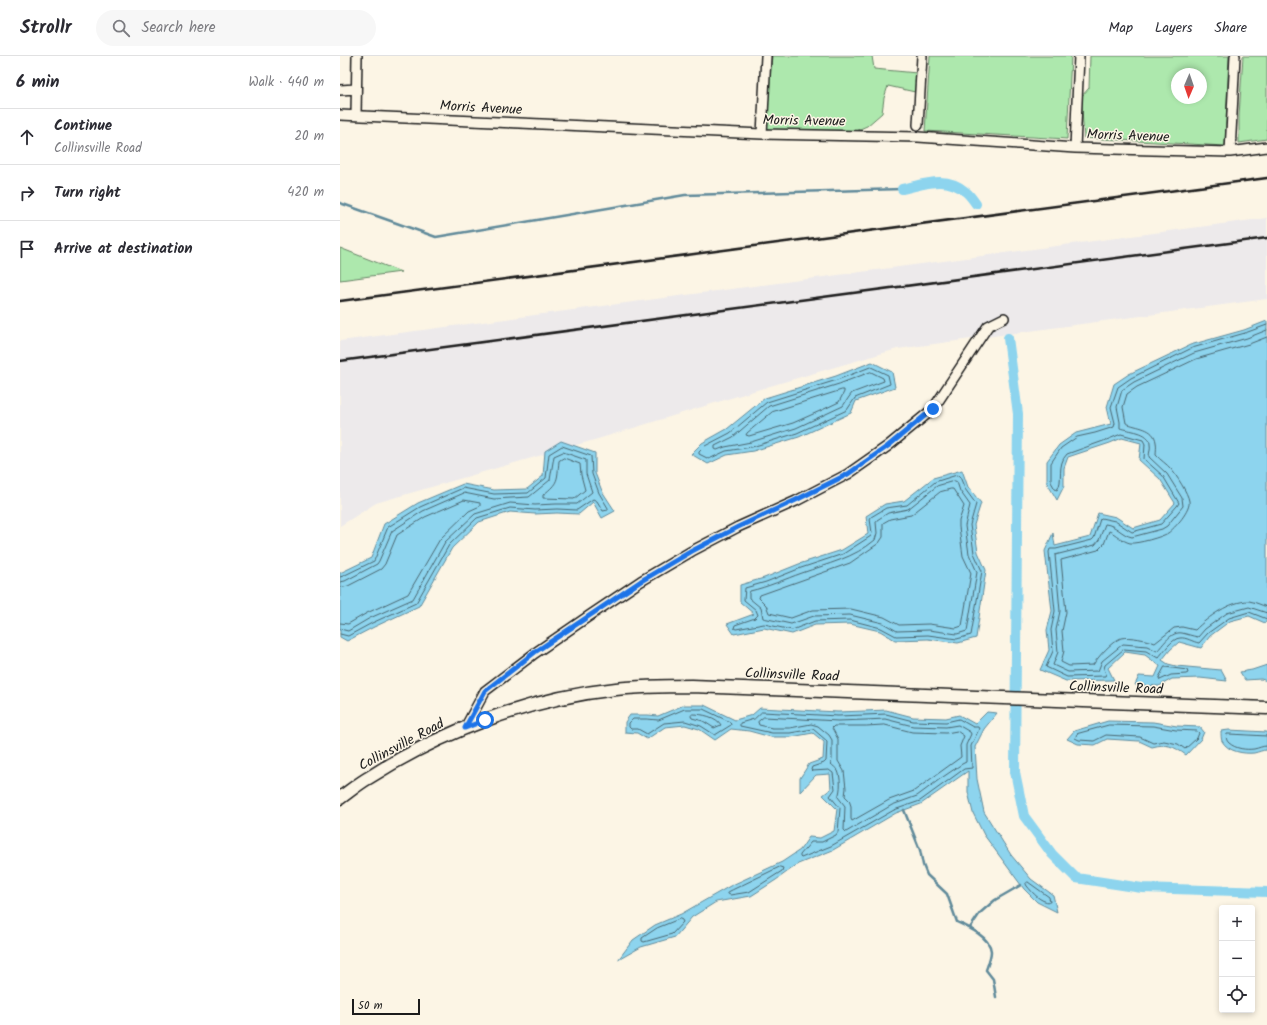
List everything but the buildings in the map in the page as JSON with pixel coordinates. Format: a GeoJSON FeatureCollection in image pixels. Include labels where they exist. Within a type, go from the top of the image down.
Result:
{"type":"FeatureCollection","features":[{"type":"Feature","properties":{"kind":"main road","name":"Collinsville Road"},"geometry":{"type":"LineString","coordinates":[[340,798],[369,777],[402,758],[465,728],[511,711],[578,694],[615,689],[653,686],[692,686],[1267,708]]}},
{"type":"Feature","properties":{"kind":"street"},"geometry":{"type":"LineString","coordinates":[[356,115],[357,56]]}},
{"type":"Feature","properties":{"kind":"street"},"geometry":{"type":"LineString","coordinates":[[762,134],[766,56]]}},
{"type":"Feature","properties":{"kind":"street"},"geometry":{"type":"LineString","coordinates":[[918,125],[922,56]]}},
{"type":"Feature","properties":{"kind":"street"},"geometry":{"type":"LineString","coordinates":[[1075,148],[1079,56]]}},
{"type":"Feature","properties":{"kind":"street"},"geometry":{"type":"LineString","coordinates":[[1230,152],[1235,56]]}},
{"type":"Feature","properties":{"kind":"street"},"geometry":{"type":"LineString","coordinates":[[340,90],[356,89]]}},
{"type":"Feature","properties":{"kind":"street","name":"Morris Avenue"},"geometry":{"type":"LineString","coordinates":[[340,114],[762,134],[918,137],[1075,148],[1230,152],[1267,147]]}},
{"type":"Feature","properties":{"kind":"street"},"geometry":{"type":"LineString","coordinates":[[465,728],[485,691],[535,652],[641,581],[692,551],[738,527],[848,474],[888,446],[933,409],[988,326],[1004,318]]}},
{"type":"Feature","properties":{"kind":"shaded area"},"geometry":{"type":"Polygon","coordinates":[[[1267,218],[1267,299],[897,349],[601,438],[376,503],[340,526],[340,341],[1267,218]]]}},
{"type":"Feature","properties":{"kind":"green space"},"geometry":{"type":"Polygon","coordinates":[[[772,56],[872,56],[874,69],[917,73],[915,92],[888,86],[884,98],[882,113],[867,126],[848,134],[765,134],[772,56]]]}},
{"type":"Feature","properties":{"kind":"green space"},"geometry":{"type":"Polygon","coordinates":[[[930,56],[1071,56],[1067,139],[925,131],[930,56]]]}},
{"type":"Feature","properties":{"kind":"green space"},"geometry":{"type":"Polygon","coordinates":[[[1090,56],[1229,56],[1225,146],[1084,138],[1081,97],[1089,88],[1090,56]]]}},
{"type":"Feature","properties":{"kind":"green space"},"geometry":{"type":"Polygon","coordinates":[[[1243,56],[1267,56],[1267,139],[1239,143],[1239,116],[1243,56]]]}},
{"type":"Feature","properties":{"kind":"green space"},"geometry":{"type":"Polygon","coordinates":[[[340,248],[401,272],[340,280],[340,248]]]}},
{"type":"Feature","properties":{"kind":"water"},"geometry":{"type":"Polygon","coordinates":[[[1267,321],[1267,620],[1265,623],[1249,616],[1230,621],[1210,636],[1201,648],[1179,642],[1162,660],[1168,664],[1176,666],[1221,670],[1227,681],[1200,678],[1172,679],[1159,686],[1135,685],[1139,676],[1155,677],[1160,666],[1145,655],[1125,652],[1108,668],[1114,680],[1066,681],[1040,670],[1049,650],[1047,630],[1052,611],[1045,551],[1053,533],[1055,546],[1090,537],[1098,513],[1116,517],[1133,528],[1160,520],[1175,503],[1160,479],[1139,460],[1141,443],[1122,438],[1068,457],[1064,468],[1064,486],[1057,500],[1047,483],[1047,461],[1059,445],[1076,433],[1111,424],[1107,407],[1114,384],[1129,374],[1190,345],[1244,330],[1267,321]]]}},
{"type":"Feature","properties":{"kind":"water"},"geometry":{"type":"Polygon","coordinates":[[[872,362],[892,372],[895,387],[856,401],[851,413],[799,437],[753,451],[727,455],[708,464],[691,454],[702,443],[727,429],[765,398],[836,376],[872,362]]]}},
{"type":"Feature","properties":{"kind":"water"},"geometry":{"type":"Polygon","coordinates":[[[561,441],[595,453],[595,473],[602,491],[615,511],[602,518],[593,502],[579,514],[535,514],[510,512],[479,522],[452,548],[419,606],[347,641],[340,637],[340,573],[371,558],[384,524],[418,503],[463,484],[494,490],[527,489],[543,476],[545,451],[561,441]]]}},
{"type":"Feature","properties":{"kind":"water"},"geometry":{"type":"Polygon","coordinates":[[[962,470],[968,487],[981,503],[974,525],[978,552],[986,570],[976,638],[958,643],[928,639],[895,640],[880,631],[850,624],[815,625],[792,634],[764,628],[734,634],[727,624],[754,614],[740,602],[740,585],[842,550],[868,534],[866,516],[885,504],[904,501],[933,478],[962,470]]]}},
{"type":"Feature","properties":{"kind":"water"},"geometry":{"type":"Polygon","coordinates":[[[1267,665],[1267,681],[1261,679],[1245,680],[1240,672],[1252,670],[1267,665]]]}},
{"type":"Feature","properties":{"kind":"water"},"geometry":{"type":"Polygon","coordinates":[[[684,705],[704,705],[735,720],[752,715],[760,708],[838,712],[886,710],[913,717],[946,718],[959,715],[975,724],[987,712],[997,713],[984,729],[975,747],[977,779],[984,812],[1011,855],[1031,879],[1053,895],[1057,912],[1037,902],[1024,889],[984,835],[973,813],[968,792],[968,771],[921,804],[896,813],[833,850],[798,864],[751,896],[716,902],[692,917],[675,937],[641,947],[618,960],[633,940],[655,925],[681,914],[730,886],[782,862],[800,850],[809,837],[820,838],[834,831],[837,809],[823,795],[831,789],[830,774],[816,775],[800,792],[800,778],[809,764],[823,759],[824,742],[813,733],[791,737],[771,737],[749,731],[731,729],[715,740],[699,729],[685,725],[665,727],[647,739],[637,733],[625,732],[625,722],[630,715],[658,716],[684,705]]]}},
{"type":"Feature","properties":{"kind":"water"},"geometry":{"type":"Polygon","coordinates":[[[1108,721],[1153,722],[1177,726],[1200,727],[1204,732],[1201,739],[1186,755],[1170,746],[1162,745],[1152,747],[1139,741],[1107,739],[1095,745],[1078,744],[1067,739],[1074,731],[1108,721]]]}},
{"type":"Feature","properties":{"kind":"water"},"geometry":{"type":"Polygon","coordinates":[[[1221,731],[1267,732],[1267,750],[1254,753],[1241,753],[1228,748],[1221,739],[1221,731]]]}},
{"type":"Feature","properties":{"kind":"waterway"},"geometry":{"type":"LineString","coordinates":[[902,189],[927,183],[943,182],[958,187],[966,192],[976,204]]}},
{"type":"Feature","properties":{"kind":"waterway"},"geometry":{"type":"LineString","coordinates":[[340,203],[436,237],[685,195],[902,189]]}},
{"type":"Feature","properties":{"kind":"waterway"},"geometry":{"type":"LineString","coordinates":[[1008,338],[1018,414],[1015,772],[1024,816],[1052,854],[1076,878],[1142,888],[1267,892]]}},
{"type":"Feature","properties":{"kind":"waterway"},"geometry":{"type":"LineString","coordinates":[[904,810],[920,850],[927,875],[947,894],[957,922],[978,933],[990,946],[991,953],[986,970],[993,979],[996,997]]}},
{"type":"Feature","properties":{"kind":"waterway"},"geometry":{"type":"LineString","coordinates":[[970,928],[980,913],[995,900],[1021,885]]}},
{"type":"Feature","properties":{"kind":"railway"},"geometry":{"type":"LineString","coordinates":[[340,301],[1267,178]]}},
{"type":"Feature","properties":{"kind":"railway"},"geometry":{"type":"LineString","coordinates":[[340,361],[1267,238]]}},
{"type":"Feature","properties":{"kind":"route"},"geometry":{"type":"LineString","coordinates":[[485,720],[465,728],[485,691],[535,652],[641,581],[692,551],[848,474],[888,446],[933,409]]}}]}
